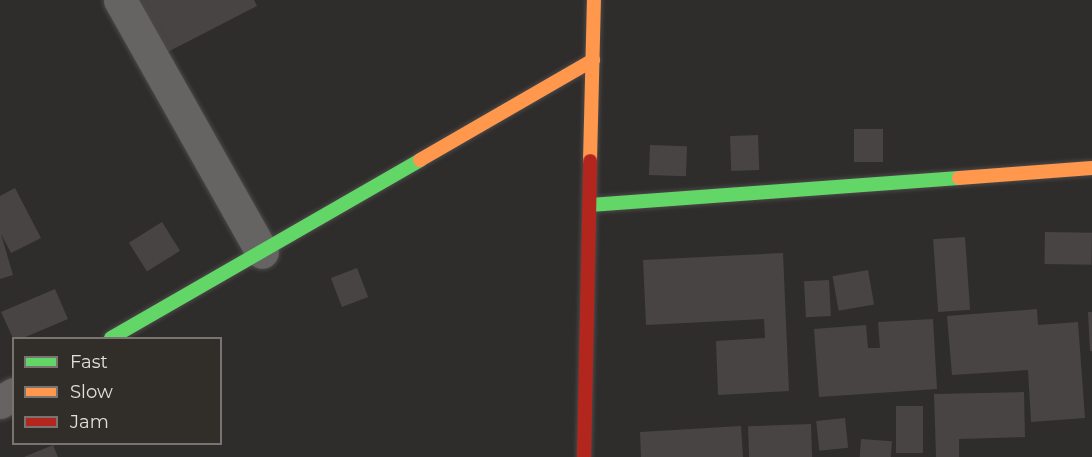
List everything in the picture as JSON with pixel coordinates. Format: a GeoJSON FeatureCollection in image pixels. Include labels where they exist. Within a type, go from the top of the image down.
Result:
{"type":"FeatureCollection","features":[{"type":"Feature","properties":{"kind":"street"},"geometry":{"type":"LineString","coordinates":[[120,0],[262,252]]}},
{"type":"Feature","properties":{"kind":"street"},"geometry":{"type":"LineString","coordinates":[[584,457],[594,0]]}},
{"type":"Feature","properties":{"kind":"street"},"geometry":{"type":"LineString","coordinates":[[114,337],[592,60]]}},
{"type":"Feature","properties":{"kind":"street"},"geometry":{"type":"LineString","coordinates":[[590,205],[1092,168]]}},
{"type":"Feature","properties":{"kind":"building"},"geometry":{"type":"Polygon","coordinates":[[[136,0],[254,0],[257,6],[156,58],[136,0]]]}},
{"type":"Feature","properties":{"kind":"building"},"geometry":{"type":"Polygon","coordinates":[[[854,129],[883,129],[883,162],[854,162],[854,129]]]}},
{"type":"Feature","properties":{"kind":"building"},"geometry":{"type":"Polygon","coordinates":[[[758,135],[759,170],[731,171],[730,136],[758,135]]]}},
{"type":"Feature","properties":{"kind":"building"},"geometry":{"type":"Polygon","coordinates":[[[650,145],[687,146],[686,176],[649,175],[650,145]]]}},
{"type":"Feature","properties":{"kind":"building"},"geometry":{"type":"Polygon","coordinates":[[[15,188],[41,238],[11,253],[1,234],[13,275],[0,279],[0,196],[15,188]]]}},
{"type":"Feature","properties":{"kind":"building"},"geometry":{"type":"Polygon","coordinates":[[[162,222],[180,251],[147,272],[129,243],[162,222]]]}},
{"type":"Feature","properties":{"kind":"building"},"geometry":{"type":"Polygon","coordinates":[[[1045,232],[1092,233],[1091,265],[1044,264],[1045,232]]]}},
{"type":"Feature","properties":{"kind":"building"},"geometry":{"type":"Polygon","coordinates":[[[965,237],[970,310],[938,312],[933,239],[965,237]]]}},
{"type":"Feature","properties":{"kind":"building"},"geometry":{"type":"Polygon","coordinates":[[[783,253],[789,391],[718,395],[716,341],[765,338],[764,319],[646,325],[643,260],[783,253]]]}},
{"type":"Feature","properties":{"kind":"building"},"geometry":{"type":"Polygon","coordinates":[[[357,268],[368,297],[342,307],[331,278],[357,268]]]}},
{"type":"Feature","properties":{"kind":"building"},"geometry":{"type":"Polygon","coordinates":[[[868,270],[874,304],[839,311],[833,276],[868,270]]]}},
{"type":"Feature","properties":{"kind":"building"},"geometry":{"type":"Polygon","coordinates":[[[829,280],[831,316],[806,317],[804,281],[829,280]]]}},
{"type":"Feature","properties":{"kind":"building"},"geometry":{"type":"Polygon","coordinates":[[[55,289],[68,319],[25,337],[13,337],[1,312],[55,289]]]}},
{"type":"Feature","properties":{"kind":"building"},"geometry":{"type":"Polygon","coordinates":[[[1037,309],[1038,325],[1078,322],[1085,418],[1031,422],[1028,370],[952,375],[947,316],[1037,309]]]}},
{"type":"Feature","properties":{"kind":"building"},"geometry":{"type":"Polygon","coordinates":[[[1088,312],[1092,312],[1092,351],[1090,351],[1088,312]]]}},
{"type":"Feature","properties":{"kind":"building"},"geometry":{"type":"Polygon","coordinates":[[[933,319],[937,389],[819,397],[814,329],[866,325],[868,348],[880,348],[878,322],[933,319]]]}},
{"type":"Feature","properties":{"kind":"building"},"geometry":{"type":"Polygon","coordinates":[[[1024,392],[1025,437],[959,439],[959,457],[936,457],[934,394],[1024,392]]]}},
{"type":"Feature","properties":{"kind":"building"},"geometry":{"type":"Polygon","coordinates":[[[896,406],[923,406],[923,453],[896,453],[896,406]]]}},
{"type":"Feature","properties":{"kind":"building"},"geometry":{"type":"Polygon","coordinates":[[[845,418],[848,448],[819,451],[816,421],[845,418]]]}},
{"type":"Feature","properties":{"kind":"building"},"geometry":{"type":"Polygon","coordinates":[[[811,424],[812,457],[749,457],[748,426],[811,424]]]}},
{"type":"Feature","properties":{"kind":"building"},"geometry":{"type":"Polygon","coordinates":[[[741,426],[743,457],[641,457],[640,432],[741,426]]]}},
{"type":"Feature","properties":{"kind":"building"},"geometry":{"type":"Polygon","coordinates":[[[861,439],[892,441],[891,457],[860,457],[861,439]]]}},
{"type":"Feature","properties":{"kind":"building"},"geometry":{"type":"Polygon","coordinates":[[[53,445],[58,457],[24,457],[53,445]]]}},
{"type":"Feature","properties":{"kind":"traffic: fast"},"geometry":{"type":"LineString","coordinates":[[113,337],[420,160]]}},
{"type":"Feature","properties":{"kind":"traffic: fast"},"geometry":{"type":"LineString","coordinates":[[590,205],[959,178]]}},
{"type":"Feature","properties":{"kind":"traffic: slow"},"geometry":{"type":"LineString","coordinates":[[590,161],[594,0]]}},
{"type":"Feature","properties":{"kind":"traffic: slow"},"geometry":{"type":"LineString","coordinates":[[420,160],[593,60]]}},
{"type":"Feature","properties":{"kind":"traffic: slow"},"geometry":{"type":"LineString","coordinates":[[959,178],[1092,168]]}},
{"type":"Feature","properties":{"kind":"traffic: jam"},"geometry":{"type":"LineString","coordinates":[[584,457],[590,161]]}}]}
